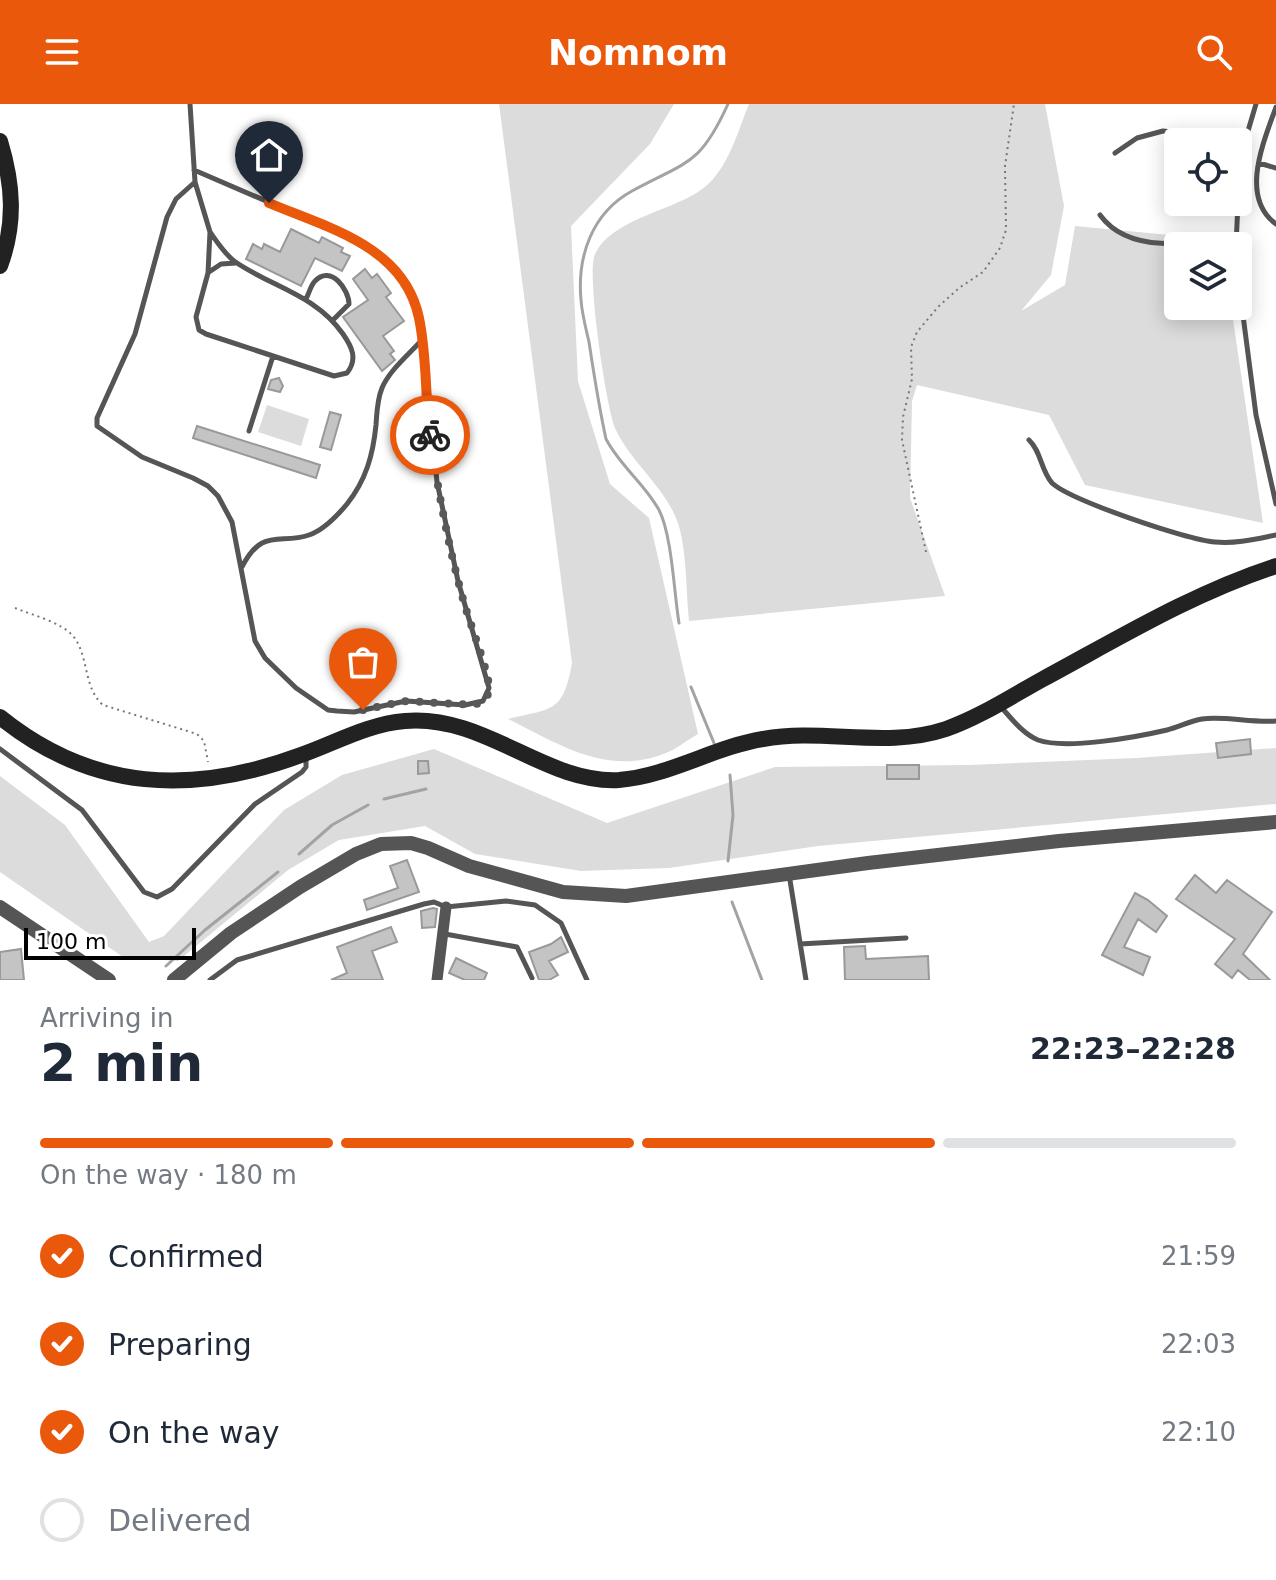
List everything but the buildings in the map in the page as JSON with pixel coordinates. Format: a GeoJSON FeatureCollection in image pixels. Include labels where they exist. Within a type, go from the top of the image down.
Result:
{"type":"FeatureCollection","features":[{"type":"Feature","properties":{"kind":"main road"},"geometry":{"type":"LineString","coordinates":[[0,266],[12,211],[11,185],[1,150]]}},
{"type":"Feature","properties":{"kind":"main road"},"geometry":{"type":"LineString","coordinates":[[0,717],[41,746],[94,770],[150,781],[211,780],[247,773],[389,723],[438,721],[485,735],[573,773],[604,780],[622,780],[659,772],[765,738],[817,735],[889,739],[946,729],[998,704],[1174,607],[1276,566]]}},
{"type":"Feature","properties":{"kind":"street"},"geometry":{"type":"LineString","coordinates":[[174,980],[231,933],[288,895],[356,854],[381,844],[411,843],[469,866],[563,892],[626,896],[1059,841],[1276,822]]}},
{"type":"Feature","properties":{"kind":"street"},"geometry":{"type":"LineString","coordinates":[[0,907],[109,980]]}},
{"type":"Feature","properties":{"kind":"street"},"geometry":{"type":"LineString","coordinates":[[437,980],[446,907]]}},
{"type":"Feature","properties":{"kind":"lane"},"geometry":{"type":"LineString","coordinates":[[190,104],[195,182],[210,232],[237,263],[306,299],[333,320],[353,348],[353,363],[347,373],[334,376],[199,330],[196,317],[208,273],[210,232]]}},
{"type":"Feature","properties":{"kind":"lane"},"geometry":{"type":"LineString","coordinates":[[1249,128],[1256,104]]}},
{"type":"Feature","properties":{"kind":"lane"},"geometry":{"type":"LineString","coordinates":[[1276,107],[1259,163],[1258,199],[1262,210],[1276,224]]}},
{"type":"Feature","properties":{"kind":"lane"},"geometry":{"type":"LineString","coordinates":[[1115,153],[1137,138],[1164,131]]}},
{"type":"Feature","properties":{"kind":"lane"},"geometry":{"type":"LineString","coordinates":[[1259,163],[1276,168]]}},
{"type":"Feature","properties":{"kind":"lane"},"geometry":{"type":"LineString","coordinates":[[194,170],[371,248],[393,267],[409,290],[419,316],[429,432],[437,482],[458,581],[489,688],[483,701],[465,705],[406,701],[354,712],[328,710],[296,688],[255,641],[232,522],[226,507],[208,486],[142,457],[99,430],[96,423],[135,334],[167,217],[176,199],[195,182]]}},
{"type":"Feature","properties":{"kind":"lane"},"geometry":{"type":"LineString","coordinates":[[1100,215],[1117,232],[1136,240],[1164,241]]}},
{"type":"Feature","properties":{"kind":"lane"},"geometry":{"type":"LineString","coordinates":[[208,273],[221,264],[237,263]]}},
{"type":"Feature","properties":{"kind":"lane"},"geometry":{"type":"LineString","coordinates":[[306,299],[314,282],[321,277],[331,277],[343,284],[349,304],[333,320]]}},
{"type":"Feature","properties":{"kind":"lane"},"geometry":{"type":"LineString","coordinates":[[1244,320],[1256,415],[1276,504]]}},
{"type":"Feature","properties":{"kind":"lane"},"geometry":{"type":"LineString","coordinates":[[241,568],[248,556],[266,541],[316,532],[348,503],[369,465],[381,390],[421,340]]}},
{"type":"Feature","properties":{"kind":"lane"},"geometry":{"type":"LineString","coordinates":[[249,431],[273,356]]}},
{"type":"Feature","properties":{"kind":"lane"},"geometry":{"type":"LineString","coordinates":[[1029,440],[1036,447],[1052,482],[1092,503],[1205,541],[1239,542],[1276,535]]}},
{"type":"Feature","properties":{"kind":"lane"},"geometry":{"type":"LineString","coordinates":[[998,704],[1021,729],[1047,742],[1128,737],[1208,719],[1250,723],[1276,721]]}},
{"type":"Feature","properties":{"kind":"lane"},"geometry":{"type":"LineString","coordinates":[[0,749],[82,810],[144,892],[157,897],[172,889],[255,804],[302,772],[308,760],[306,754]]}},
{"type":"Feature","properties":{"kind":"lane"},"geometry":{"type":"LineString","coordinates":[[789,874],[806,980]]}},
{"type":"Feature","properties":{"kind":"lane"},"geometry":{"type":"LineString","coordinates":[[210,980],[237,960],[424,904],[434,902],[446,907],[506,901],[535,905],[561,923],[587,980]]}},
{"type":"Feature","properties":{"kind":"lane"},"geometry":{"type":"LineString","coordinates":[[443,934],[517,947],[532,978]]}},
{"type":"Feature","properties":{"kind":"lane"},"geometry":{"type":"LineString","coordinates":[[800,944],[906,938]]}},
{"type":"Feature","properties":{"kind":"path"},"geometry":{"type":"LineString","coordinates":[[926,552],[902,440],[903,417],[912,379],[911,347],[917,332],[938,307],[983,272],[1000,248],[1006,223],[1005,166],[1014,104]]}},
{"type":"Feature","properties":{"kind":"path"},"geometry":{"type":"LineString","coordinates":[[15,608],[74,637],[93,693],[103,705],[201,737],[206,747],[211,780]]}},
{"type":"Feature","properties":{"kind":"shaded area"},"geometry":{"type":"Polygon","coordinates":[[[499,104],[674,104],[650,144],[571,226],[578,381],[610,484],[649,518],[698,734],[670,751],[644,759],[624,761],[584,754],[508,719],[554,706],[565,691],[572,663],[499,104]]]}},
{"type":"Feature","properties":{"kind":"shaded area"},"geometry":{"type":"Polygon","coordinates":[[[749,104],[1045,104],[1064,206],[1051,275],[1021,311],[1065,285],[1075,226],[1164,234],[1164,320],[1233,320],[1263,523],[1085,485],[1049,415],[917,385],[912,401],[910,498],[945,596],[689,621],[684,552],[675,516],[668,502],[630,454],[611,415],[598,340],[593,266],[595,254],[603,242],[627,224],[698,192],[717,175],[730,152],[749,104]]]}},
{"type":"Feature","properties":{"kind":"shaded area"},"geometry":{"type":"Polygon","coordinates":[[[267,405],[309,419],[301,446],[258,432],[267,405]]]}},
{"type":"Feature","properties":{"kind":"shaded area"},"geometry":{"type":"Polygon","coordinates":[[[1276,748],[1276,804],[818,846],[669,868],[581,871],[475,854],[425,826],[339,840],[288,870],[178,961],[123,957],[0,872],[0,776],[65,825],[149,942],[164,936],[284,810],[342,775],[434,749],[607,823],[775,767],[969,765],[1276,748]]]}},
{"type":"Feature","properties":{"kind":"waterway"},"geometry":{"type":"LineString","coordinates":[[679,623],[670,549],[659,510],[606,439],[582,311],[580,284],[590,237],[607,211],[632,191],[690,160],[709,140],[728,104]]}},
{"type":"Feature","properties":{"kind":"waterway"},"geometry":{"type":"LineString","coordinates":[[691,687],[714,743]]}},
{"type":"Feature","properties":{"kind":"waterway"},"geometry":{"type":"LineString","coordinates":[[728,861],[733,815],[730,775]]}},
{"type":"Feature","properties":{"kind":"waterway"},"geometry":{"type":"LineString","coordinates":[[384,799],[426,789]]}},
{"type":"Feature","properties":{"kind":"waterway"},"geometry":{"type":"LineString","coordinates":[[299,854],[332,825],[368,805]]}},
{"type":"Feature","properties":{"kind":"waterway"},"geometry":{"type":"LineString","coordinates":[[166,966],[205,930],[278,872]]}},
{"type":"Feature","properties":{"kind":"waterway"},"geometry":{"type":"LineString","coordinates":[[732,902],[762,980]]}},
{"type":"Feature","properties":{"kind":"way so far"},"geometry":{"type":"LineString","coordinates":[[363,710],[420,700],[474,705],[483,701],[489,688],[446,532],[430,435]]}},
{"type":"Feature","properties":{"kind":"route"},"geometry":{"type":"LineString","coordinates":[[269,203],[359,241],[383,257],[402,278],[419,316],[430,435]]}}]}
